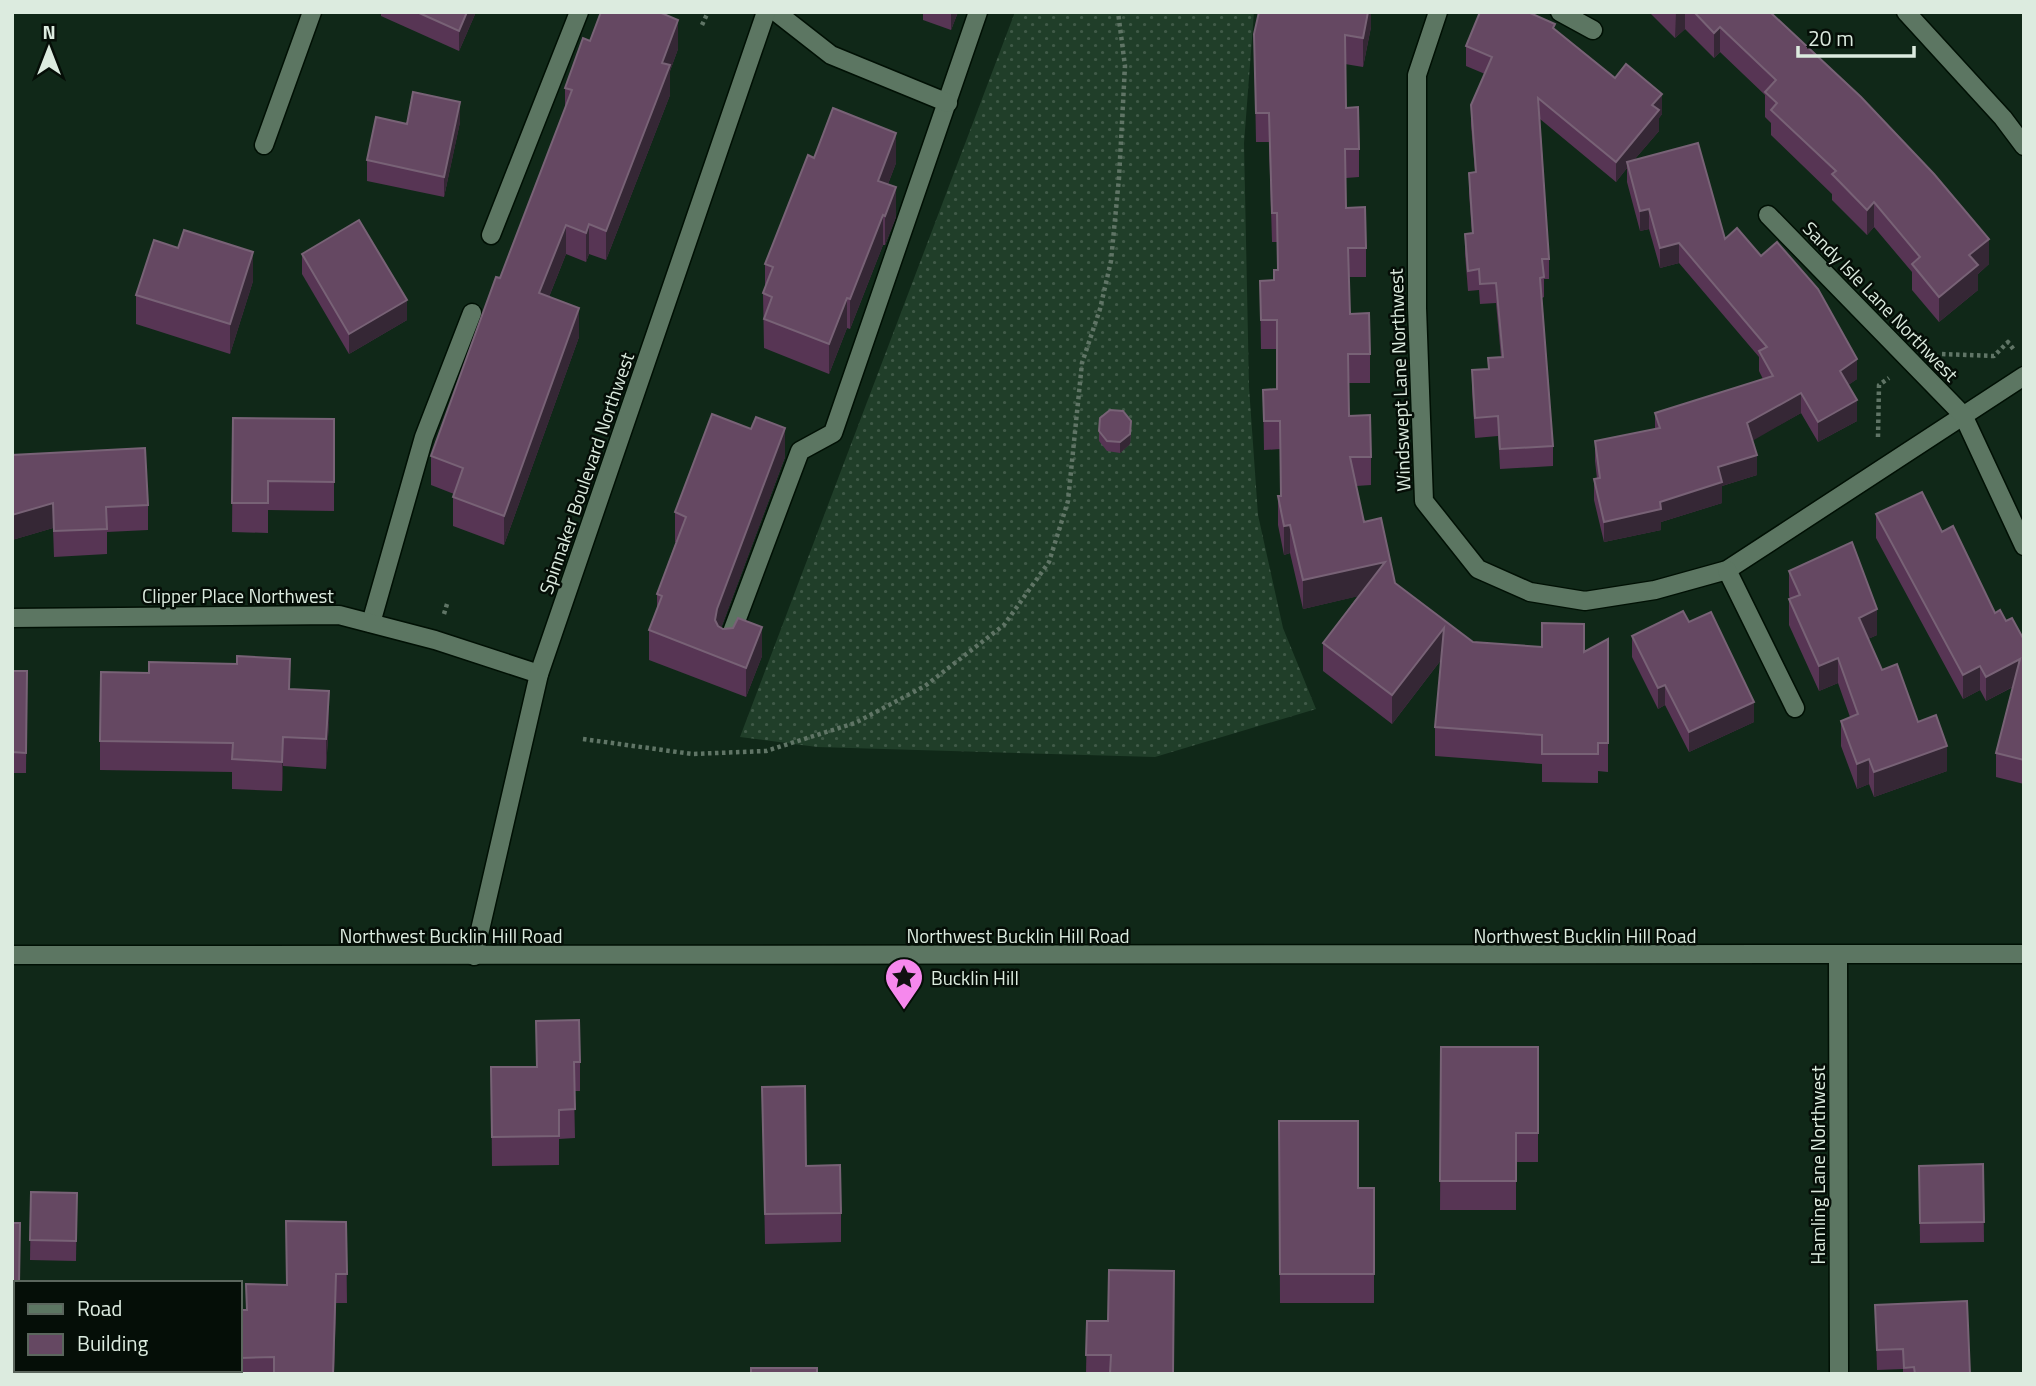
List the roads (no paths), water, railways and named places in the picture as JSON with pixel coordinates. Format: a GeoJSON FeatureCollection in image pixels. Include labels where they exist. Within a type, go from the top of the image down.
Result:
{"type":"FeatureCollection","features":[{"type":"Feature","properties":{"kind":"street"},"geometry":{"type":"LineString","coordinates":[[264,145],[312,12]]}},
{"type":"Feature","properties":{"kind":"street"},"geometry":{"type":"LineString","coordinates":[[491,235],[579,12]]}},
{"type":"Feature","properties":{"kind":"street","name":"Spinnaker Boulevard Northwest"},"geometry":{"type":"LineString","coordinates":[[474,956],[539,674],[766,12]]}},
{"type":"Feature","properties":{"kind":"street"},"geometry":{"type":"LineString","coordinates":[[776,12],[831,55],[948,103]]}},
{"type":"Feature","properties":{"kind":"street"},"geometry":{"type":"LineString","coordinates":[[726,648],[800,451],[833,433],[978,12]]}},
{"type":"Feature","properties":{"kind":"street","name":"Windswept Lane Northwest"},"geometry":{"type":"LineString","coordinates":[[1438,12],[1417,75],[1417,308],[1424,501],[1478,569],[1530,593],[1585,601],[1655,590],[1727,570],[2024,376]]}},
{"type":"Feature","properties":{"kind":"street"},"geometry":{"type":"LineString","coordinates":[[1560,12],[1593,30]]}},
{"type":"Feature","properties":{"kind":"street"},"geometry":{"type":"LineString","coordinates":[[1906,12],[2003,118],[2024,146]]}},
{"type":"Feature","properties":{"kind":"street","name":"Sandy Isle Lane Northwest"},"geometry":{"type":"LineString","coordinates":[[1768,215],[1963,415],[2024,546]]}},
{"type":"Feature","properties":{"kind":"street"},"geometry":{"type":"LineString","coordinates":[[370,623],[424,437],[471,313]]}},
{"type":"Feature","properties":{"kind":"street"},"geometry":{"type":"LineString","coordinates":[[778,443],[800,451]]}},
{"type":"Feature","properties":{"kind":"street"},"geometry":{"type":"LineString","coordinates":[[1727,570],[1795,708]]}},
{"type":"Feature","properties":{"kind":"street","name":"Clipper Place Northwest"},"geometry":{"type":"LineString","coordinates":[[12,618],[339,615],[435,640],[539,674]]}},
{"type":"Feature","properties":{"kind":"street","name":"Northwest Bucklin Hill Road"},"geometry":{"type":"LineString","coordinates":[[12,955],[2024,954]]}},
{"type":"Feature","properties":{"kind":"street","name":"Hamling Lane Northwest"},"geometry":{"type":"LineString","coordinates":[[1838,956],[1839,1374]]}},
{"type":"Feature","properties":{"kind":"place","name":"Bucklin Hill"},"geometry":{"type":"Point","coordinates":[904,1011]}}]}
